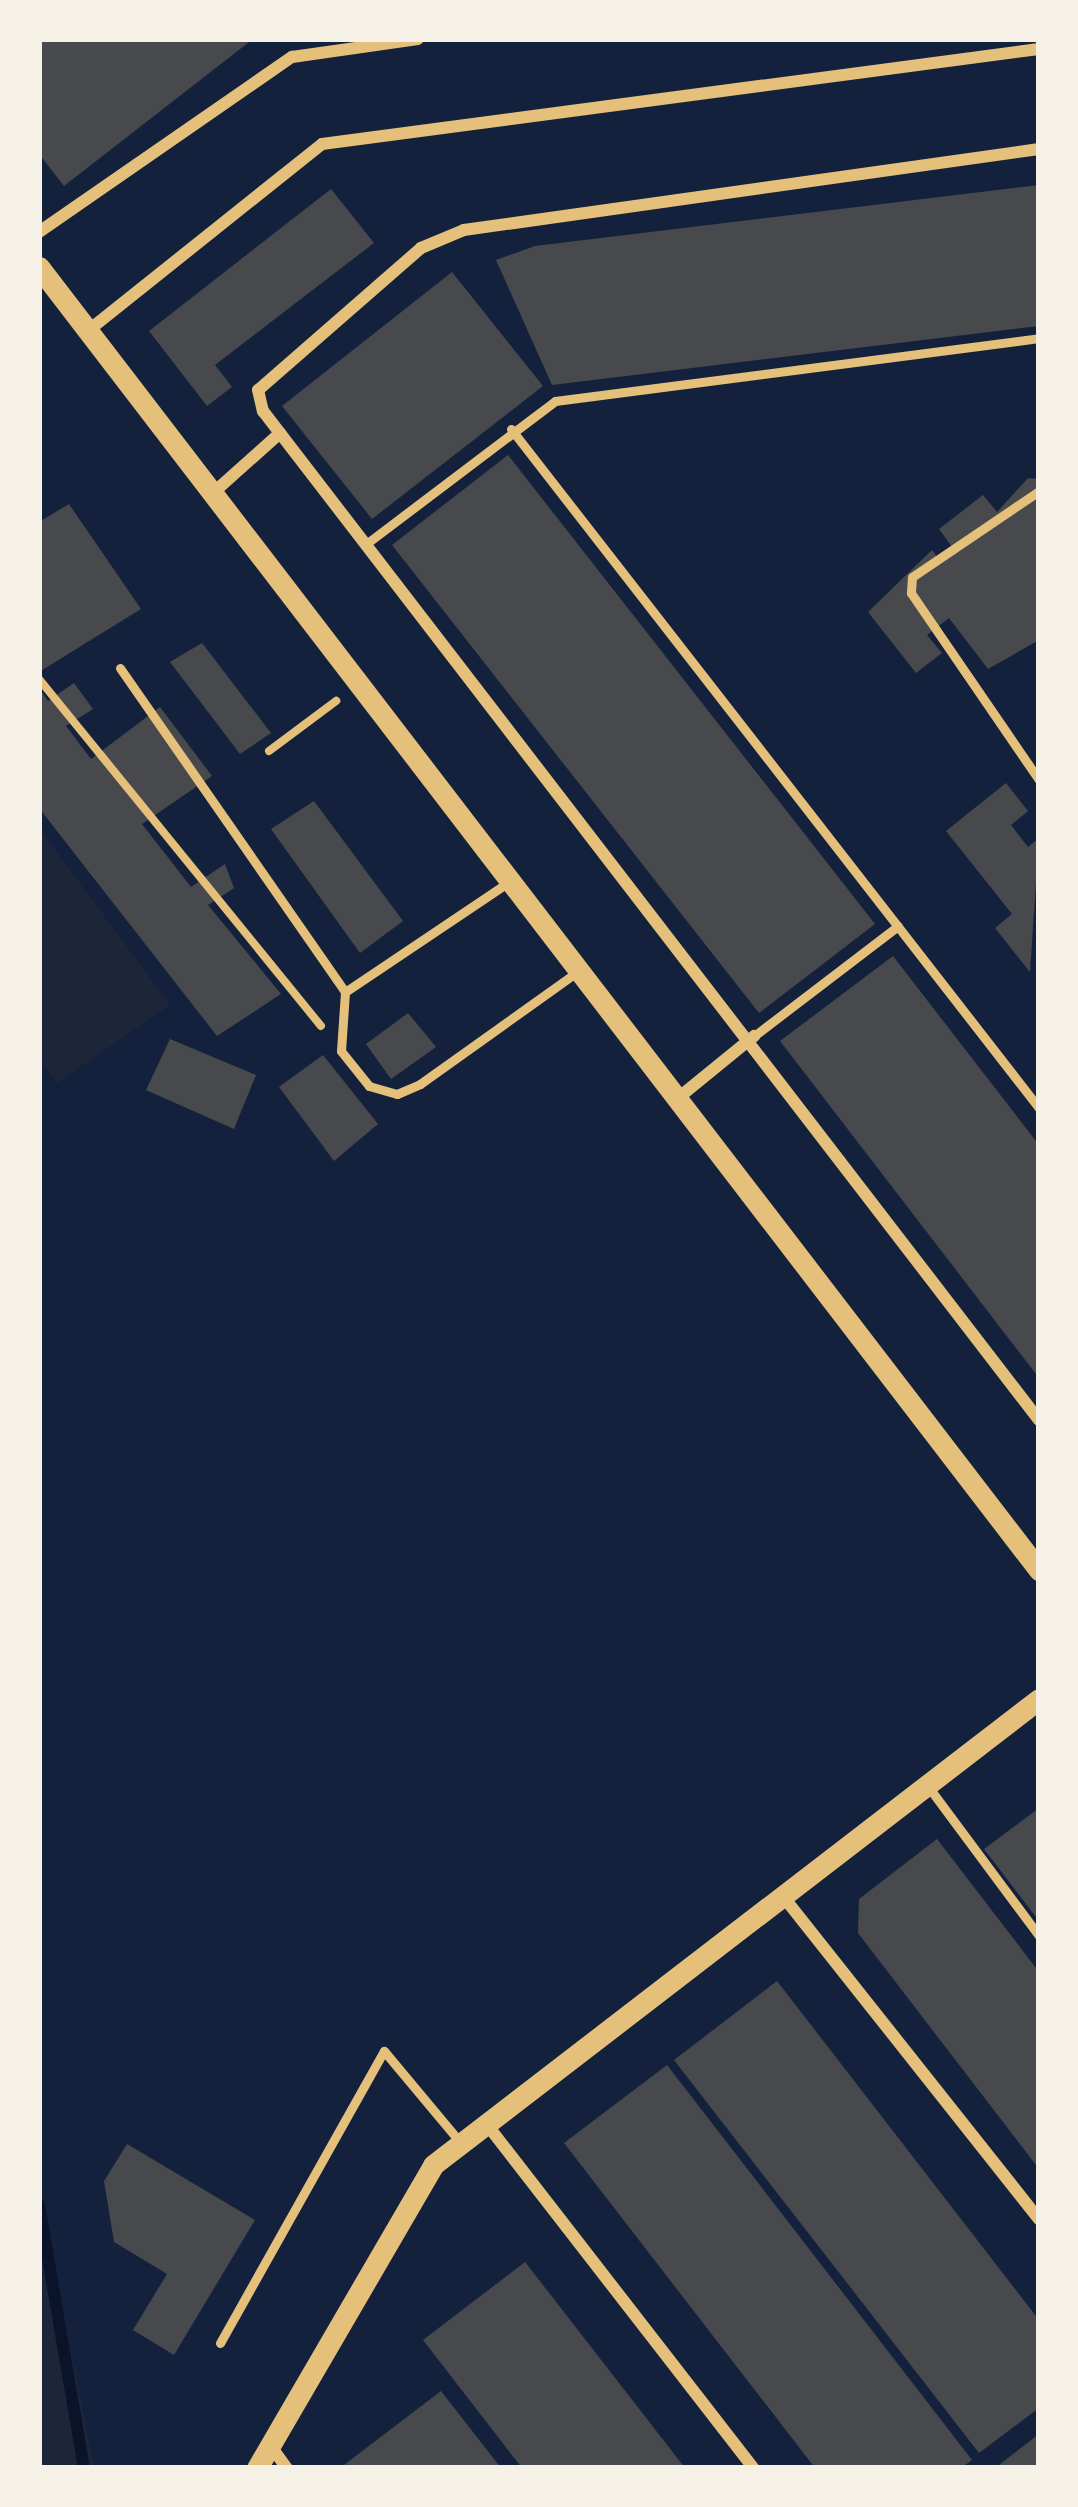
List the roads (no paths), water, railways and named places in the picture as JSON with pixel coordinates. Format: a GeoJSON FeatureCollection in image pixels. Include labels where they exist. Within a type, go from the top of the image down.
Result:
{"type":"FeatureCollection","features":[{"type":"Feature","properties":{"kind":"street"},"geometry":{"type":"LineString","coordinates":[[39,232],[292,57],[418,39]]}},
{"type":"Feature","properties":{"kind":"street"},"geometry":{"type":"LineString","coordinates":[[89,330],[322,144],[1039,49]]}},
{"type":"Feature","properties":{"kind":"street"},"geometry":{"type":"LineString","coordinates":[[1039,149],[464,230],[421,248],[268,371],[258,401],[754,1036],[1039,1420]]}},
{"type":"Feature","properties":{"kind":"street"},"geometry":{"type":"LineString","coordinates":[[39,267],[683,1094],[1039,1570]]}},
{"type":"Feature","properties":{"kind":"street"},"geometry":{"type":"LineString","coordinates":[[213,493],[280,433]]}},
{"type":"Feature","properties":{"kind":"street"},"geometry":{"type":"LineString","coordinates":[[683,1094],[754,1036]]}},
{"type":"Feature","properties":{"kind":"street"},"geometry":{"type":"LineString","coordinates":[[257,2468],[410,2199],[460,2142],[1039,1700]]}},
{"type":"Feature","properties":{"kind":"street"},"geometry":{"type":"LineString","coordinates":[[782,1894],[1039,2219]]}},
{"type":"Feature","properties":{"kind":"street"},"geometry":{"type":"LineString","coordinates":[[484,2121],[752,2468]]}},
{"type":"Feature","properties":{"kind":"street"},"geometry":{"type":"LineString","coordinates":[[270,2445],[287,2468]]}},
{"type":"Feature","properties":{"kind":"lane"},"geometry":{"type":"LineString","coordinates":[[366,544],[511,429],[574,397],[1039,338]]}},
{"type":"Feature","properties":{"kind":"lane"},"geometry":{"type":"LineString","coordinates":[[511,429],[1039,1108]]}},
{"type":"Feature","properties":{"kind":"lane"},"geometry":{"type":"LineString","coordinates":[[1039,491],[912,577],[911,593],[1039,780]]}},
{"type":"Feature","properties":{"kind":"lane"},"geometry":{"type":"LineString","coordinates":[[120,668],[345,992],[341,1051],[369,1086],[397,1094],[584,967]]}},
{"type":"Feature","properties":{"kind":"lane"},"geometry":{"type":"LineString","coordinates":[[345,992],[514,878]]}},
{"type":"Feature","properties":{"kind":"lane"},"geometry":{"type":"LineString","coordinates":[[754,1036],[898,926]]}},
{"type":"Feature","properties":{"kind":"lane"},"geometry":{"type":"LineString","coordinates":[[927,1785],[1039,1936]]}},
{"type":"Feature","properties":{"kind":"lane"},"geometry":{"type":"LineString","coordinates":[[220,2343],[384,2050],[460,2142]]}},
{"type":"Feature","properties":{"kind":"waterway"},"geometry":{"type":"LineString","coordinates":[[39,2205],[84,2468]]}}]}
